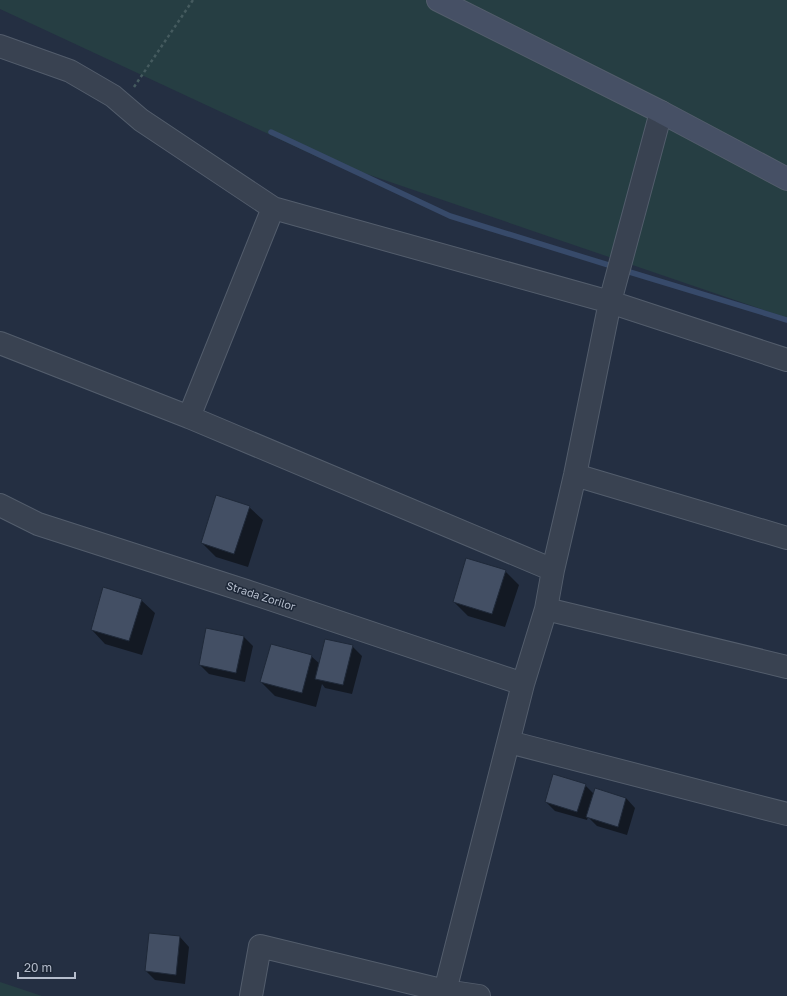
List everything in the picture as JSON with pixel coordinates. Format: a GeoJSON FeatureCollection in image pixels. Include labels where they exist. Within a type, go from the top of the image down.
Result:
{"type":"FeatureCollection","features":[{"type":"Feature","properties":{"kind":"street"},"geometry":{"type":"LineString","coordinates":[[438,0],[661,112],[787,179]]}},
{"type":"Feature","properties":{"kind":"street"},"geometry":{"type":"LineString","coordinates":[[0,46],[70,71],[113,96],[141,120],[273,208],[610,302],[787,360]]}},
{"type":"Feature","properties":{"kind":"street"},"geometry":{"type":"LineString","coordinates":[[445,991],[523,684],[546,609],[610,302],[661,112]]}},
{"type":"Feature","properties":{"kind":"street"},"geometry":{"type":"LineString","coordinates":[[189,416],[273,208]]}},
{"type":"Feature","properties":{"kind":"street"},"geometry":{"type":"LineString","coordinates":[[0,343],[189,416],[553,570]]}},
{"type":"Feature","properties":{"kind":"street"},"geometry":{"type":"LineString","coordinates":[[575,475],[787,538]]}},
{"type":"Feature","properties":{"kind":"street","name":"Strada Zorilor"},"geometry":{"type":"LineString","coordinates":[[0,506],[38,524],[246,591],[523,684]]}},
{"type":"Feature","properties":{"kind":"street"},"geometry":{"type":"LineString","coordinates":[[546,609],[787,668]]}},
{"type":"Feature","properties":{"kind":"street"},"geometry":{"type":"LineString","coordinates":[[509,742],[787,814]]}},
{"type":"Feature","properties":{"kind":"street"},"geometry":{"type":"LineString","coordinates":[[251,996],[260,946],[445,991],[479,996]]}},
{"type":"Feature","properties":{"kind":"path"},"geometry":{"type":"LineString","coordinates":[[122,104],[193,0]]}},
{"type":"Feature","properties":{"kind":"green space"},"geometry":{"type":"Polygon","coordinates":[[[0,0],[787,0],[787,318],[320,158],[0,9],[0,0]]]}},
{"type":"Feature","properties":{"kind":"green space"},"geometry":{"type":"Polygon","coordinates":[[[0,982],[42,996],[0,996],[0,982]]]}},
{"type":"Feature","properties":{"kind":"building"},"geometry":{"type":"Polygon","coordinates":[[[216,495],[250,506],[234,554],[201,543],[216,495]]]}},
{"type":"Feature","properties":{"kind":"building"},"geometry":{"type":"Polygon","coordinates":[[[466,558],[506,570],[492,614],[453,602],[466,558]]]}},
{"type":"Feature","properties":{"kind":"building"},"geometry":{"type":"Polygon","coordinates":[[[103,587],[142,599],[129,641],[91,630],[103,587]]]}},
{"type":"Feature","properties":{"kind":"building"},"geometry":{"type":"Polygon","coordinates":[[[206,628],[244,636],[236,673],[199,665],[206,628]]]}},
{"type":"Feature","properties":{"kind":"building"},"geometry":{"type":"Polygon","coordinates":[[[325,639],[353,645],[343,685],[315,679],[325,639]]]}},
{"type":"Feature","properties":{"kind":"building"},"geometry":{"type":"Polygon","coordinates":[[[271,644],[312,655],[302,693],[260,682],[271,644]]]}},
{"type":"Feature","properties":{"kind":"building"},"geometry":{"type":"Polygon","coordinates":[[[553,774],[586,784],[577,812],[545,802],[553,774]]]}},
{"type":"Feature","properties":{"kind":"building"},"geometry":{"type":"Polygon","coordinates":[[[595,788],[626,798],[618,827],[586,817],[595,788]]]}},
{"type":"Feature","properties":{"kind":"building"},"geometry":{"type":"Polygon","coordinates":[[[149,933],[180,936],[176,975],[145,971],[149,933]]]}},
{"type":"Feature","properties":{"kind":"waterway"},"geometry":{"type":"LineString","coordinates":[[271,132],[450,216],[615,267]]}},
{"type":"Feature","properties":{"kind":"waterway"},"geometry":{"type":"LineString","coordinates":[[623,270],[787,320]]}}]}
